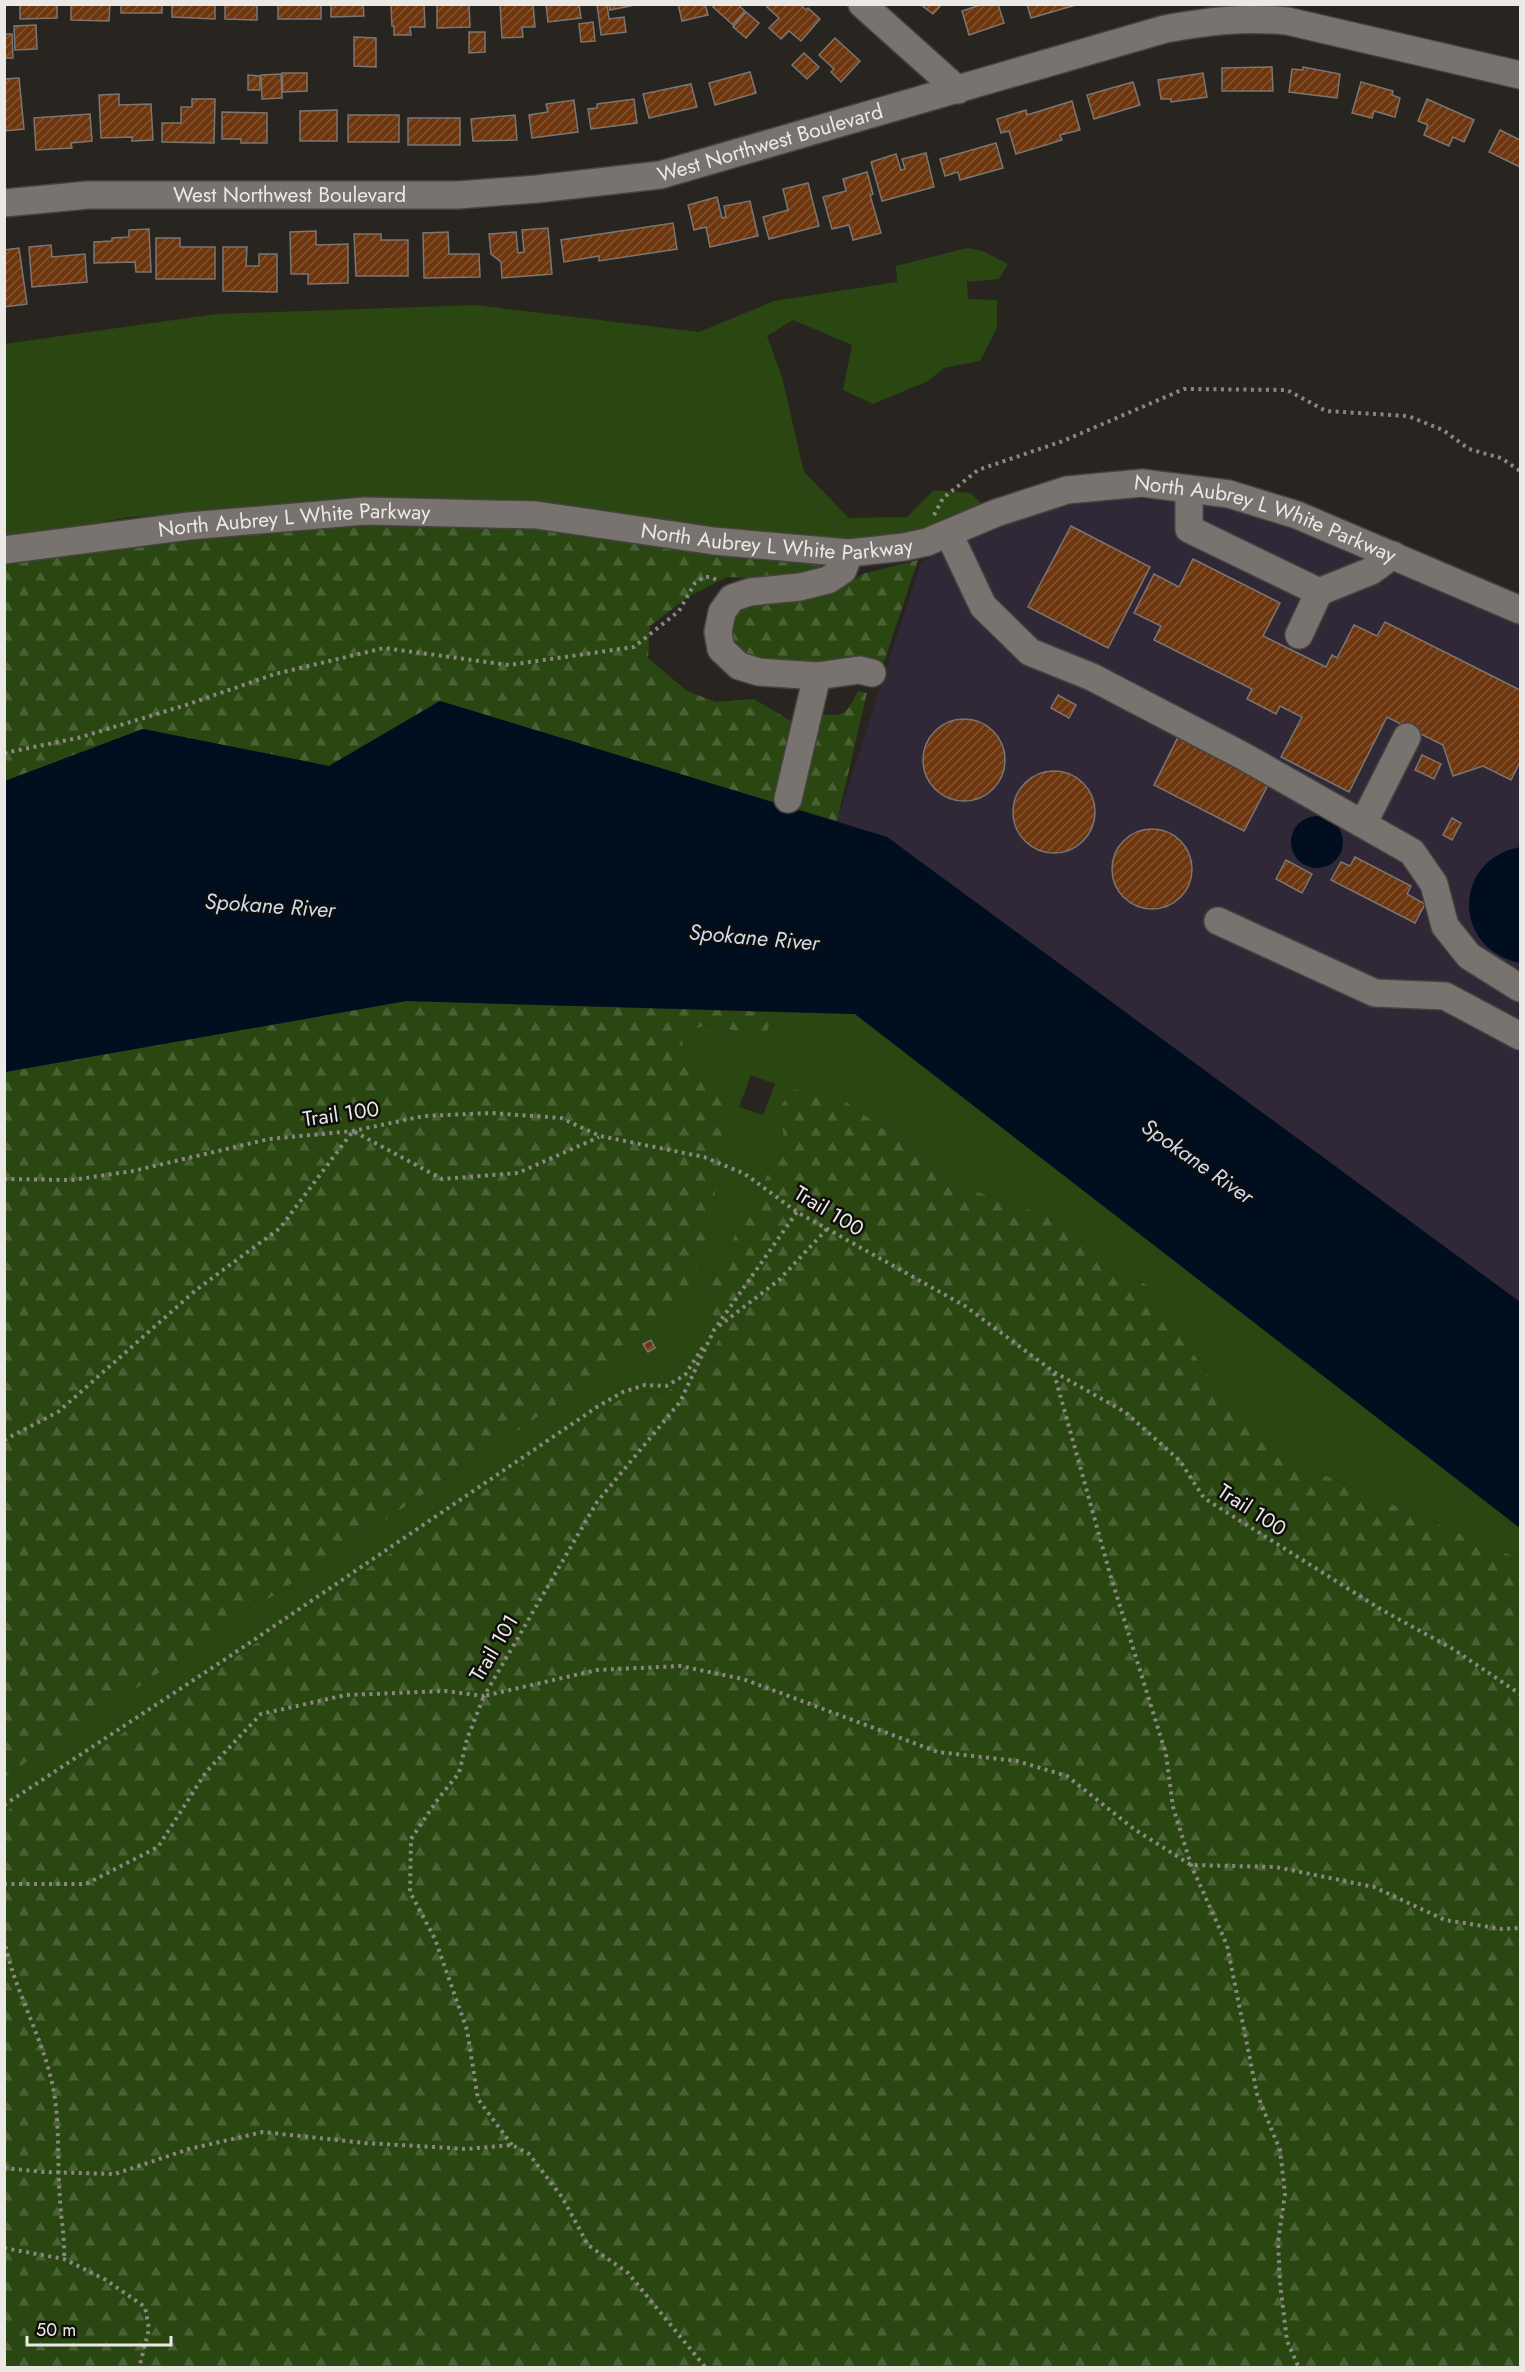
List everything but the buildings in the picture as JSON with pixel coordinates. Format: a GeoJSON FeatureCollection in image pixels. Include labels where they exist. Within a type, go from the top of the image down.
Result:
{"type":"FeatureCollection","features":[{"type":"Feature","properties":{"kind":"street"},"geometry":{"type":"LineString","coordinates":[[862,4],[958,90]]}},
{"type":"Feature","properties":{"kind":"street","name":"West Northwest Boulevard"},"geometry":{"type":"LineString","coordinates":[[4,203],[88,195],[458,195],[560,187],[660,175],[1165,29],[1209,12],[1258,11],[1287,21],[1521,75]]}},
{"type":"Feature","properties":{"kind":"street","name":"North Aubrey L White Parkway"},"geometry":{"type":"LineString","coordinates":[[4,550],[189,526],[365,511],[536,515],[714,541],[849,554],[904,547],[938,538],[996,513],[1067,490],[1142,483],[1229,494],[1297,515],[1521,610]]}},
{"type":"Feature","properties":{"kind":"street"},"geometry":{"type":"LineString","coordinates":[[1189,489],[1184,540],[1319,591],[1371,571],[1393,555]]}},
{"type":"Feature","properties":{"kind":"street"},"geometry":{"type":"LineString","coordinates":[[938,538],[983,606],[1030,652],[1102,682],[1245,757],[1412,852],[1434,884],[1445,926],[1469,956],[1521,988]]}},
{"type":"Feature","properties":{"kind":"street"},"geometry":{"type":"LineString","coordinates":[[849,554],[843,570],[828,580],[800,587],[743,594],[732,598],[722,612],[718,632],[721,649],[738,666],[759,672],[817,676],[859,670],[872,673]]}},
{"type":"Feature","properties":{"kind":"street"},"geometry":{"type":"LineString","coordinates":[[1299,635],[1319,591]]}},
{"type":"Feature","properties":{"kind":"street"},"geometry":{"type":"LineString","coordinates":[[788,799],[817,676]]}},
{"type":"Feature","properties":{"kind":"street"},"geometry":{"type":"LineString","coordinates":[[1362,824],[1407,737]]}},
{"type":"Feature","properties":{"kind":"street"},"geometry":{"type":"LineString","coordinates":[[1218,921],[1376,993],[1445,996],[1521,1036]]}},
{"type":"Feature","properties":{"kind":"path"},"geometry":{"type":"LineString","coordinates":[[938,538],[934,514],[943,498],[978,470],[1063,441],[1184,389],[1287,390],[1326,411],[1408,416],[1443,430],[1468,449],[1501,458],[1521,471]]}},
{"type":"Feature","properties":{"kind":"path"},"geometry":{"type":"LineString","coordinates":[[4,753],[78,738],[186,705],[275,674],[384,648],[509,665],[634,647],[679,611],[695,583],[704,577],[711,577],[743,594]]}},
{"type":"Feature","properties":{"kind":"path","name":"Trail 100"},"geometry":{"type":"LineString","coordinates":[[4,1179],[72,1180],[133,1171],[269,1139],[352,1131],[424,1116],[491,1113],[561,1118],[600,1136],[704,1157],[745,1174],[797,1212],[965,1306],[1054,1372],[1125,1412],[1180,1461],[1204,1498],[1382,1610],[1453,1649],[1521,1694]]}},
{"type":"Feature","properties":{"kind":"path"},"geometry":{"type":"LineString","coordinates":[[4,1440],[58,1412],[196,1290],[280,1228],[352,1131],[442,1179],[518,1173],[600,1136]]}},
{"type":"Feature","properties":{"kind":"path","name":"Trail 101"},"geometry":{"type":"LineString","coordinates":[[4,1884],[86,1884],[158,1847],[206,1772],[261,1714],[346,1695],[445,1691],[484,1696],[597,1502],[680,1402],[714,1330],[797,1212]]}},
{"type":"Feature","properties":{"kind":"path"},"geometry":{"type":"LineString","coordinates":[[4,1805],[230,1656],[597,1407],[623,1392],[645,1385],[666,1386],[685,1375],[714,1330],[779,1280],[828,1229]]}},
{"type":"Feature","properties":{"kind":"path"},"geometry":{"type":"LineString","coordinates":[[1054,1372],[1110,1574],[1166,1754],[1173,1807],[1191,1866],[1227,1945],[1257,2094],[1280,2150],[1285,2194],[1278,2242],[1280,2283],[1287,2341],[1299,2367]]}},
{"type":"Feature","properties":{"kind":"path"},"geometry":{"type":"LineString","coordinates":[[706,2367],[628,2273],[588,2245],[562,2197],[529,2154],[512,2145],[478,2099],[467,2030],[435,1939],[410,1892],[411,1839],[459,1773],[467,1739],[484,1696],[597,1670],[680,1666],[743,1679],[938,1752],[1017,1761],[1067,1776],[1134,1829],[1191,1866],[1276,1867],[1374,1887],[1445,1920],[1502,1929],[1521,1928]]}},
{"type":"Feature","properties":{"kind":"path"},"geometry":{"type":"LineString","coordinates":[[4,1939],[7,1955],[33,2022],[54,2093],[60,2173],[59,2198],[65,2237],[64,2259]]}},
{"type":"Feature","properties":{"kind":"path"},"geometry":{"type":"LineString","coordinates":[[4,2168],[60,2173],[115,2174],[189,2149],[263,2132],[365,2143],[467,2149],[512,2145]]}},
{"type":"Feature","properties":{"kind":"path"},"geometry":{"type":"LineString","coordinates":[[4,2248],[64,2259],[106,2280],[145,2307],[149,2329],[139,2367]]}},
{"type":"Feature","properties":{"kind":"shaded area"},"geometry":{"type":"Polygon","coordinates":[[[1098,498],[1205,502],[1295,522],[1520,621],[1520,1302],[887,837],[837,821],[921,563],[974,530],[1098,498]]]}},
{"type":"Feature","properties":{"kind":"green space"},"geometry":{"type":"Polygon","coordinates":[[[967,248],[983,251],[1008,264],[999,279],[967,282],[968,299],[997,300],[997,328],[980,361],[944,368],[928,381],[873,404],[843,390],[852,345],[793,320],[767,336],[782,377],[804,472],[849,518],[907,517],[934,490],[971,493],[985,507],[911,534],[850,541],[686,524],[372,502],[130,517],[5,539],[4,344],[216,314],[475,305],[699,332],[774,301],[897,282],[896,266],[967,248]]]}},
{"type":"Feature","properties":{"kind":"green space"},"geometry":{"type":"Polygon","coordinates":[[[502,524],[815,561],[824,567],[825,569],[783,586],[749,578],[727,577],[688,597],[650,626],[648,658],[687,691],[716,702],[754,699],[791,721],[790,744],[779,804],[440,701],[329,766],[143,729],[5,781],[5,558],[313,526],[502,524]]]}},
{"type":"Feature","properties":{"kind":"green space"},"geometry":{"type":"Polygon","coordinates":[[[918,560],[883,665],[872,662],[763,661],[743,656],[729,643],[730,621],[742,607],[846,586],[862,574],[918,560]]]}},
{"type":"Feature","properties":{"kind":"green space"},"geometry":{"type":"Polygon","coordinates":[[[858,691],[867,693],[837,821],[793,808],[820,714],[835,715],[845,712],[858,691]]]}},
{"type":"Feature","properties":{"kind":"green space"},"geometry":{"type":"Polygon","coordinates":[[[406,1001],[774,1012],[766,1034],[747,1034],[709,1024],[682,1034],[683,1048],[717,1091],[727,1121],[710,1221],[687,1304],[604,1372],[5,1777],[5,1072],[406,1001]]]}},
{"type":"Feature","properties":{"kind":"green space"},"geometry":{"type":"Polygon","coordinates":[[[774,1012],[855,1014],[1520,1528],[1520,1559],[1303,1466],[1227,1402],[1145,1284],[1046,1216],[966,1189],[842,1099],[782,1106],[785,1144],[711,1281],[709,1307],[721,1334],[705,1369],[664,1393],[644,1391],[597,1414],[5,1812],[5,1777],[604,1372],[717,1091],[683,1048],[682,1034],[709,1024],[747,1034],[766,1034],[774,1012]],[[751,1075],[739,1107],[763,1115],[775,1084],[751,1075]]]}},
{"type":"Feature","properties":{"kind":"green space"},"geometry":{"type":"Polygon","coordinates":[[[792,1089],[842,1099],[966,1188],[1046,1216],[1145,1284],[1227,1402],[1303,1466],[1520,1559],[1520,2367],[5,2367],[5,1812],[597,1414],[624,1397],[644,1391],[664,1393],[705,1369],[721,1334],[709,1307],[711,1281],[784,1144],[781,1106],[792,1089]]]}},
{"type":"Feature","properties":{"kind":"water","name":"Spokane River"},"geometry":{"type":"Polygon","coordinates":[[[440,701],[887,837],[1520,1302],[1520,1528],[855,1014],[406,1001],[5,1072],[5,781],[143,729],[329,766],[440,701]]]}},
{"type":"Feature","properties":{"kind":"water"},"geometry":{"type":"Polygon","coordinates":[[[1317,816],[1331,820],[1339,828],[1343,842],[1339,856],[1331,864],[1317,868],[1303,864],[1295,856],[1291,842],[1295,828],[1303,820],[1317,816]]]}},
{"type":"Feature","properties":{"kind":"water"},"geometry":{"type":"Polygon","coordinates":[[[1520,847],[1520,963],[1498,955],[1482,941],[1472,924],[1469,905],[1472,886],[1482,869],[1498,855],[1520,847]]]}}]}
